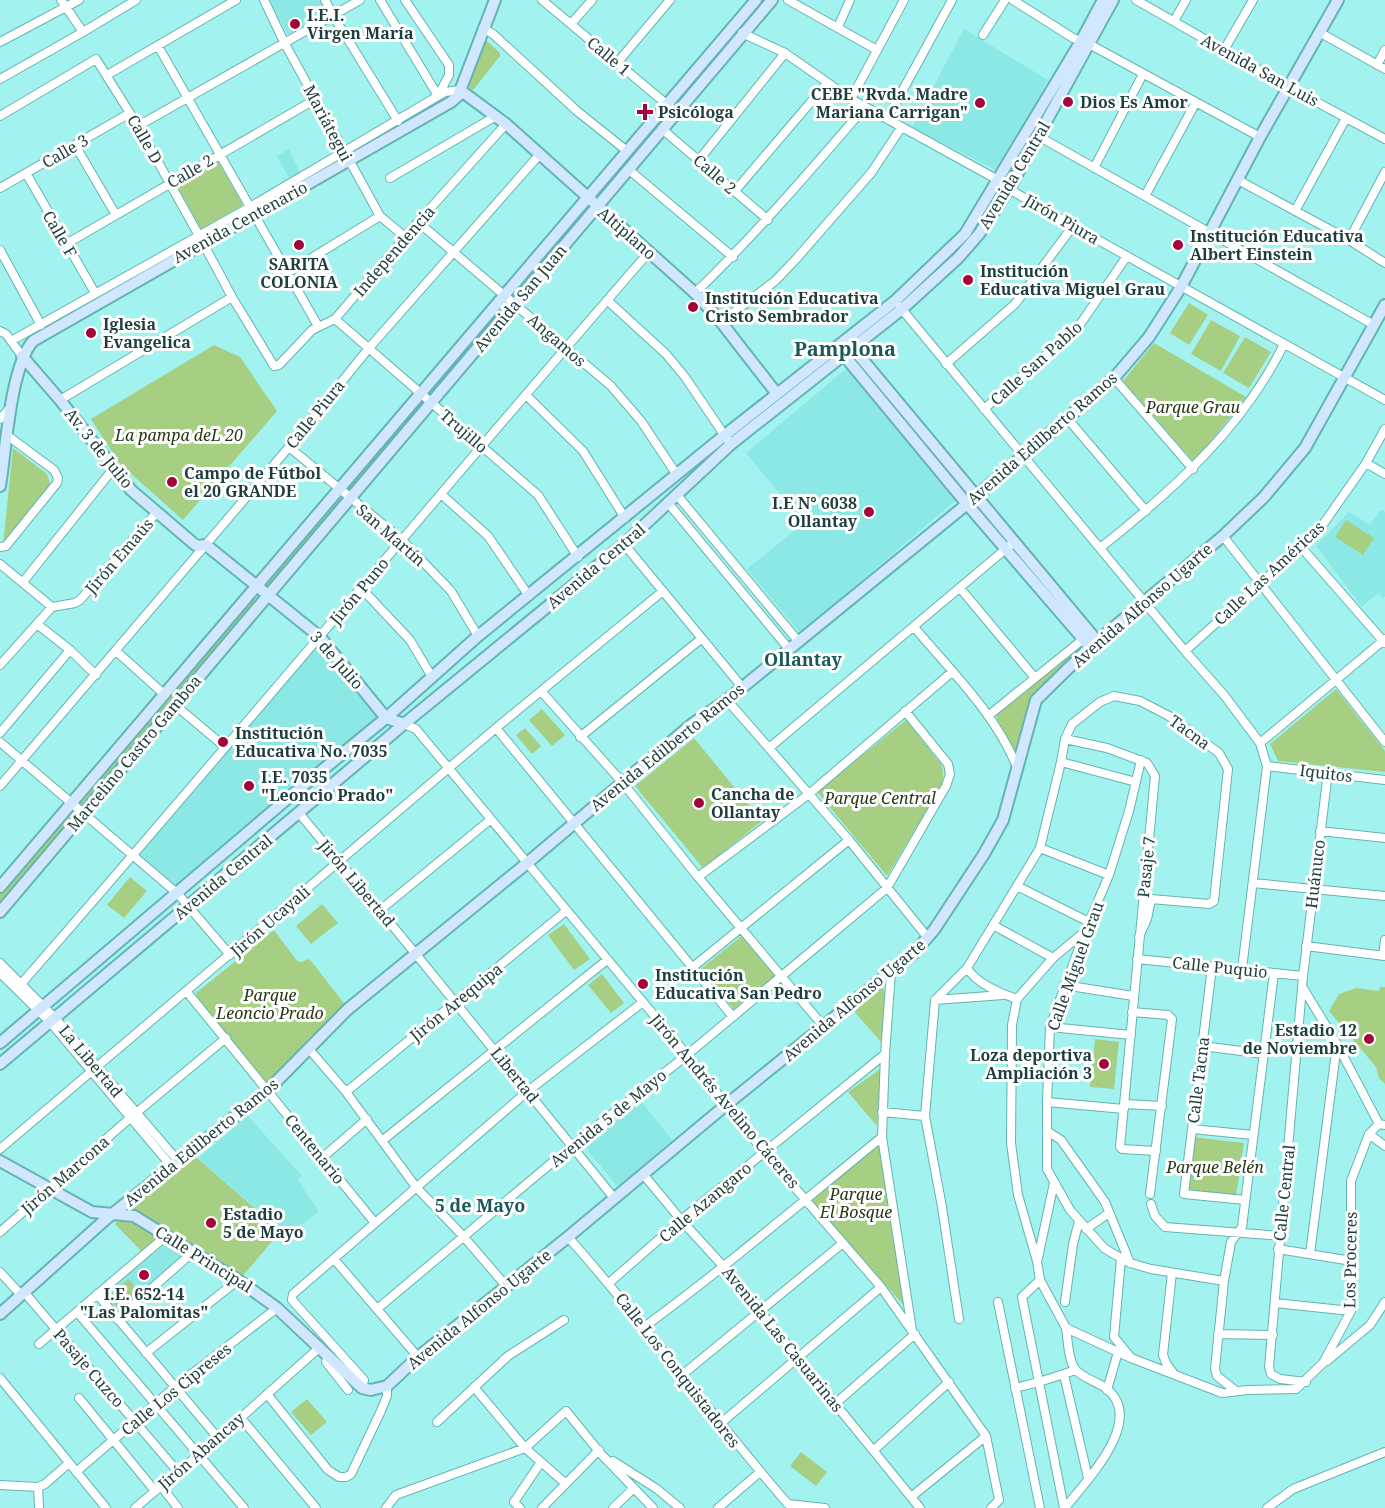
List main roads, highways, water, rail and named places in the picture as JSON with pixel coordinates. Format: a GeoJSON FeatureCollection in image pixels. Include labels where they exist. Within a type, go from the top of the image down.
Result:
{"type":"FeatureCollection","features":[{"type":"Feature","properties":{"kind":"place","name":"I.E.I. Virgen María"},"geometry":{"type":"Point","coordinates":[295,24]}},
{"type":"Feature","properties":{"kind":"place","name":"Dios Es Amor"},"geometry":{"type":"Point","coordinates":[1068,102]}},
{"type":"Feature","properties":{"kind":"place","name":"CEBE \"Rvda. Madre Mariana Carrigan\""},"geometry":{"type":"Point","coordinates":[980,103]}},
{"type":"Feature","properties":{"kind":"place","name":"Psicóloga"},"geometry":{"type":"Point","coordinates":[645,112]}},
{"type":"Feature","properties":{"kind":"place","name":"SARITA COLONIA"},"geometry":{"type":"Point","coordinates":[299,245]}},
{"type":"Feature","properties":{"kind":"place","name":"Institución Educativa Albert Einstein"},"geometry":{"type":"Point","coordinates":[1178,245]}},
{"type":"Feature","properties":{"kind":"place","name":"Institución Educativa Miguel Grau"},"geometry":{"type":"Point","coordinates":[968,280]}},
{"type":"Feature","properties":{"kind":"place","name":"Institución Educativa Cristo Sembrador"},"geometry":{"type":"Point","coordinates":[693,307]}},
{"type":"Feature","properties":{"kind":"place","name":"Iglesia Evangelica"},"geometry":{"type":"Point","coordinates":[91,333]}},
{"type":"Feature","properties":{"kind":"place","name":"Campo de Fútbol el 20 GRANDE"},"geometry":{"type":"Point","coordinates":[172,482]}},
{"type":"Feature","properties":{"kind":"place","name":"I.E N° 6038 Ollantay"},"geometry":{"type":"Point","coordinates":[869,512]}},
{"type":"Feature","properties":{"kind":"place","name":"Institución Educativa No. 7035"},"geometry":{"type":"Point","coordinates":[223,742]}},
{"type":"Feature","properties":{"kind":"place","name":"I.E. 7035 \"Leoncio Prado\""},"geometry":{"type":"Point","coordinates":[249,786]}},
{"type":"Feature","properties":{"kind":"place","name":"Cancha de Ollantay"},"geometry":{"type":"Point","coordinates":[699,803]}},
{"type":"Feature","properties":{"kind":"place","name":"Institución Educativa San Pedro"},"geometry":{"type":"Point","coordinates":[643,984]}},
{"type":"Feature","properties":{"kind":"place","name":"Estadio 12 de Noviembre"},"geometry":{"type":"Point","coordinates":[1369,1039]}},
{"type":"Feature","properties":{"kind":"place","name":"Loza deportiva Ampliación 3"},"geometry":{"type":"Point","coordinates":[1104,1064]}},
{"type":"Feature","properties":{"kind":"place","name":"Estadio 5 de Mayo"},"geometry":{"type":"Point","coordinates":[211,1223]}},
{"type":"Feature","properties":{"kind":"place","name":"I.E. 652-14 \"Las Palomitas\""},"geometry":{"type":"Point","coordinates":[144,1275]}},
{"type":"Feature","properties":{"kind":"district","name":"Pamplona"},"geometry":{"type":"Point","coordinates":[845,348]}},
{"type":"Feature","properties":{"kind":"district","name":"Ollantay"},"geometry":{"type":"Point","coordinates":[803,659]}},
{"type":"Feature","properties":{"kind":"district","name":"5 de Mayo"},"geometry":{"type":"Point","coordinates":[480,1205]}},
{"type":"Feature","properties":{"kind":"park label","name":"Parque Grau"},"geometry":{"type":"Point","coordinates":[1193,407]}},
{"type":"Feature","properties":{"kind":"park label","name":"La pampa deL 20"},"geometry":{"type":"Point","coordinates":[179,435]}},
{"type":"Feature","properties":{"kind":"park label","name":"Parque Central"},"geometry":{"type":"Point","coordinates":[880,798]}},
{"type":"Feature","properties":{"kind":"park label","name":"Parque Leoncio Prado"},"geometry":{"type":"Point","coordinates":[270,1004]}},
{"type":"Feature","properties":{"kind":"park label","name":"Parque Belén"},"geometry":{"type":"Point","coordinates":[1215,1167]}},
{"type":"Feature","properties":{"kind":"park label","name":"Parque El Bosque"},"geometry":{"type":"Point","coordinates":[856,1203]}}]}
